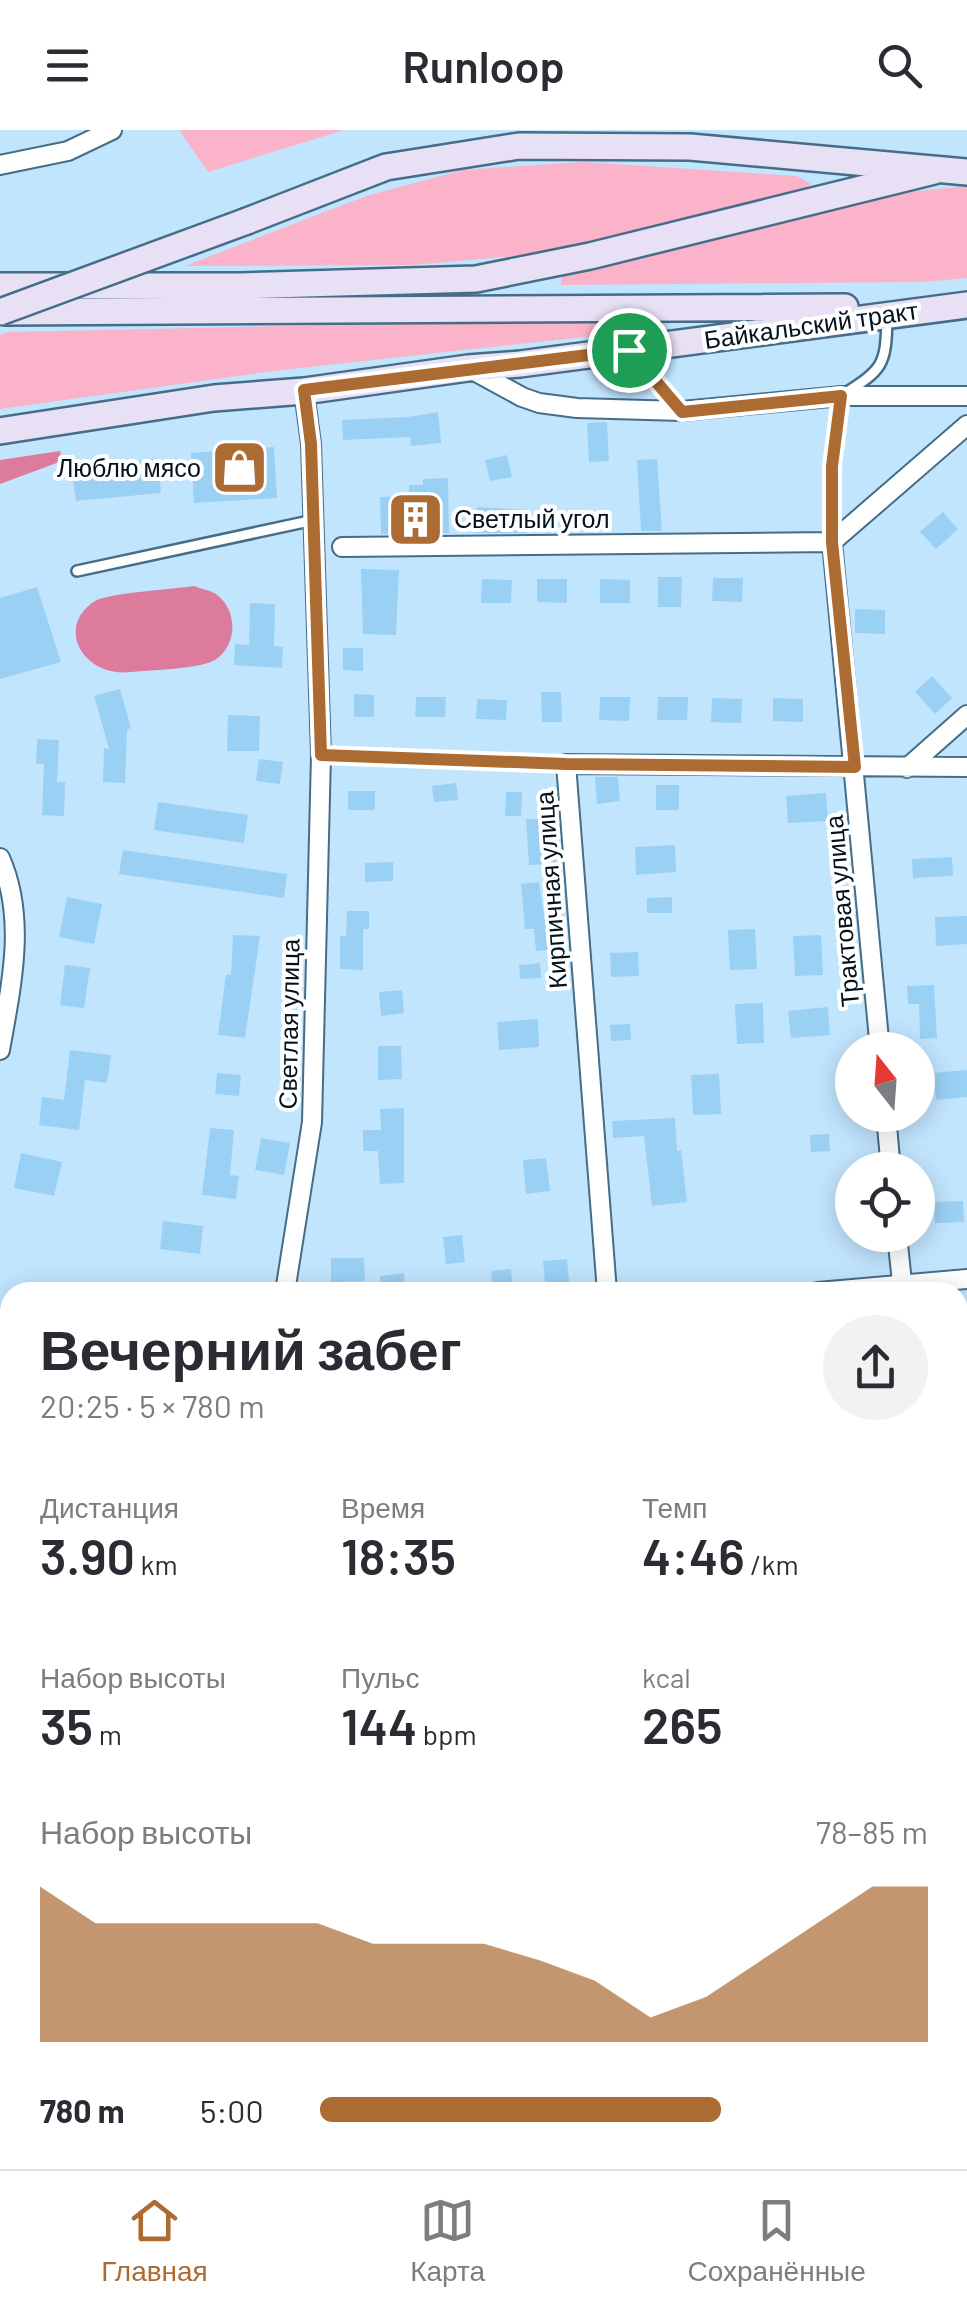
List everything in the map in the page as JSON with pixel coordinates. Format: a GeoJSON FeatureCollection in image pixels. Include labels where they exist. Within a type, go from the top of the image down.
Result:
{"type":"FeatureCollection","features":[{"type":"Feature","properties":{"kind":"main road"},"geometry":{"type":"LineString","coordinates":[[0,312],[386,167],[519,146],[690,147],[967,172]]}},
{"type":"Feature","properties":{"kind":"main road"},"geometry":{"type":"LineString","coordinates":[[0,286],[258,286],[476,279],[576,260],[934,171]]}},
{"type":"Feature","properties":{"kind":"main road"},"geometry":{"type":"LineString","coordinates":[[0,312],[956,306]]}},
{"type":"Feature","properties":{"kind":"main road","name":"Байкальский тракт"},"geometry":{"type":"LineString","coordinates":[[0,431],[214,398],[629,350],[956,306]]}},
{"type":"Feature","properties":{"kind":"street"},"geometry":{"type":"LineString","coordinates":[[0,164],[68,151],[112,130]]}},
{"type":"Feature","properties":{"kind":"street"},"geometry":{"type":"LineString","coordinates":[[468,368],[539,403],[577,408],[682,412],[841,396],[967,396]]}},
{"type":"Feature","properties":{"kind":"street","name":"Светлая улица"},"geometry":{"type":"LineString","coordinates":[[287,1282],[312,1122],[321,755],[311,444],[304,390]]}},
{"type":"Feature","properties":{"kind":"street"},"geometry":{"type":"LineString","coordinates":[[342,547],[832,542],[967,426]]}},
{"type":"Feature","properties":{"kind":"street","name":"Трактовая улица"},"geometry":{"type":"LineString","coordinates":[[832,542],[878,1032]]}},
{"type":"Feature","properties":{"kind":"street"},"geometry":{"type":"LineString","coordinates":[[907,768],[967,715]]}},
{"type":"Feature","properties":{"kind":"street","name":"Кирпичная улица"},"geometry":{"type":"LineString","coordinates":[[606,1282],[566,764],[967,768]]}},
{"type":"Feature","properties":{"kind":"street"},"geometry":{"type":"LineString","coordinates":[[0,858],[8,876],[8,949],[1,1037]]}},
{"type":"Feature","properties":{"kind":"street"},"geometry":{"type":"LineString","coordinates":[[899,1252],[901,1282]]}},
{"type":"Feature","properties":{"kind":"lane"},"geometry":{"type":"LineString","coordinates":[[832,542],[832,466],[841,396],[869,378],[882,364],[886,352],[886,315]]}},
{"type":"Feature","properties":{"kind":"lane"},"geometry":{"type":"LineString","coordinates":[[629,350],[682,412]]}},
{"type":"Feature","properties":{"kind":"lane"},"geometry":{"type":"LineString","coordinates":[[77,571],[314,520]]}},
{"type":"Feature","properties":{"kind":"lane"},"geometry":{"type":"LineString","coordinates":[[321,755],[566,764]]}},
{"type":"Feature","properties":{"kind":"shaded area"},"geometry":{"type":"Polygon","coordinates":[[[179,130],[344,130],[208,172],[179,130]]]}},
{"type":"Feature","properties":{"kind":"shaded area"},"geometry":{"type":"Polygon","coordinates":[[[583,162],[797,176],[811,184],[805,191],[549,253],[412,265],[185,266],[366,196],[463,170],[583,162]]]}},
{"type":"Feature","properties":{"kind":"shaded area"},"geometry":{"type":"Polygon","coordinates":[[[967,186],[967,278],[923,282],[561,285],[561,273],[871,196],[967,186]]]}},
{"type":"Feature","properties":{"kind":"shaded area"},"geometry":{"type":"Polygon","coordinates":[[[626,319],[631,326],[621,333],[282,370],[0,409],[0,335],[8,332],[626,319]]]}},
{"type":"Feature","properties":{"kind":"shaded area"},"geometry":{"type":"Polygon","coordinates":[[[60,451],[62,461],[0,484],[0,460],[60,451]]]}},
{"type":"Feature","properties":{"kind":"shaded area"},"geometry":{"type":"Polygon","coordinates":[[[194,586],[216,594],[231,618],[228,646],[215,660],[187,667],[114,672],[88,659],[80,648],[77,624],[95,601],[194,586]]]}},
{"type":"Feature","properties":{"kind":"building"},"geometry":{"type":"Polygon","coordinates":[[[438,412],[441,443],[411,446],[410,437],[343,440],[342,420],[438,412]]]}},
{"type":"Feature","properties":{"kind":"building"},"geometry":{"type":"Polygon","coordinates":[[[607,422],[609,461],[589,462],[587,423],[607,422]]]}},
{"type":"Feature","properties":{"kind":"building"},"geometry":{"type":"Polygon","coordinates":[[[274,447],[277,498],[194,503],[191,453],[274,447]]]}},
{"type":"Feature","properties":{"kind":"building"},"geometry":{"type":"Polygon","coordinates":[[[507,455],[512,477],[490,481],[485,460],[507,455]]]}},
{"type":"Feature","properties":{"kind":"building"},"geometry":{"type":"Polygon","coordinates":[[[158,458],[161,493],[76,501],[71,469],[158,458]]]}},
{"type":"Feature","properties":{"kind":"building"},"geometry":{"type":"Polygon","coordinates":[[[657,459],[662,531],[641,531],[637,460],[657,459]]]}},
{"type":"Feature","properties":{"kind":"building","name":"Светлый угол"},"geometry":{"type":"Polygon","coordinates":[[[448,478],[449,533],[381,534],[380,497],[409,496],[409,485],[423,485],[423,479],[448,478]]]}},
{"type":"Feature","properties":{"kind":"building"},"geometry":{"type":"Polygon","coordinates":[[[477,507],[527,510],[526,533],[475,533],[477,507]]]}},
{"type":"Feature","properties":{"kind":"building"},"geometry":{"type":"Polygon","coordinates":[[[943,512],[958,529],[936,549],[920,532],[943,512]]]}},
{"type":"Feature","properties":{"kind":"building"},"geometry":{"type":"Polygon","coordinates":[[[361,569],[399,570],[396,635],[363,634],[361,569]]]}},
{"type":"Feature","properties":{"kind":"building"},"geometry":{"type":"Polygon","coordinates":[[[658,577],[682,577],[681,607],[658,607],[658,577]]]}},
{"type":"Feature","properties":{"kind":"building"},"geometry":{"type":"Polygon","coordinates":[[[713,578],[743,578],[742,602],[712,601],[713,578]]]}},
{"type":"Feature","properties":{"kind":"building"},"geometry":{"type":"Polygon","coordinates":[[[482,579],[512,580],[511,603],[481,603],[482,579]]]}},
{"type":"Feature","properties":{"kind":"building"},"geometry":{"type":"Polygon","coordinates":[[[537,579],[567,579],[567,603],[537,602],[537,579]]]}},
{"type":"Feature","properties":{"kind":"building"},"geometry":{"type":"Polygon","coordinates":[[[600,579],[630,580],[630,603],[600,603],[600,579]]]}},
{"type":"Feature","properties":{"kind":"building"},"geometry":{"type":"Polygon","coordinates":[[[37,587],[61,662],[0,679],[0,598],[37,587]]]}},
{"type":"Feature","properties":{"kind":"building"},"geometry":{"type":"Polygon","coordinates":[[[250,603],[275,604],[274,646],[283,647],[282,668],[234,665],[235,644],[249,645],[250,603]]]}},
{"type":"Feature","properties":{"kind":"building"},"geometry":{"type":"Polygon","coordinates":[[[855,609],[885,610],[885,634],[855,633],[855,609]]]}},
{"type":"Feature","properties":{"kind":"building"},"geometry":{"type":"Polygon","coordinates":[[[343,648],[363,648],[363,671],[343,670],[343,648]]]}},
{"type":"Feature","properties":{"kind":"building"},"geometry":{"type":"Polygon","coordinates":[[[932,676],[952,698],[935,714],[915,692],[932,676]]]}},
{"type":"Feature","properties":{"kind":"building"},"geometry":{"type":"Polygon","coordinates":[[[120,689],[131,728],[127,730],[125,783],[103,782],[104,748],[109,749],[94,696],[120,689]]]}},
{"type":"Feature","properties":{"kind":"building"},"geometry":{"type":"Polygon","coordinates":[[[541,692],[561,692],[562,722],[542,722],[541,692]]]}},
{"type":"Feature","properties":{"kind":"building"},"geometry":{"type":"Polygon","coordinates":[[[354,694],[374,695],[374,717],[354,717],[354,694]]]}},
{"type":"Feature","properties":{"kind":"building"},"geometry":{"type":"Polygon","coordinates":[[[416,697],[446,697],[445,717],[415,717],[416,697]]]}},
{"type":"Feature","properties":{"kind":"building"},"geometry":{"type":"Polygon","coordinates":[[[600,697],[630,697],[629,721],[599,720],[600,697]]]}},
{"type":"Feature","properties":{"kind":"building"},"geometry":{"type":"Polygon","coordinates":[[[658,697],[688,697],[687,720],[657,720],[658,697]]]}},
{"type":"Feature","properties":{"kind":"building"},"geometry":{"type":"Polygon","coordinates":[[[712,698],[742,699],[741,723],[711,722],[712,698]]]}},
{"type":"Feature","properties":{"kind":"building"},"geometry":{"type":"Polygon","coordinates":[[[773,698],[803,699],[803,722],[773,721],[773,698]]]}},
{"type":"Feature","properties":{"kind":"building"},"geometry":{"type":"Polygon","coordinates":[[[477,699],[507,700],[506,720],[476,719],[477,699]]]}},
{"type":"Feature","properties":{"kind":"building"},"geometry":{"type":"Polygon","coordinates":[[[228,715],[260,716],[259,751],[227,751],[228,715]]]}},
{"type":"Feature","properties":{"kind":"building"},"geometry":{"type":"Polygon","coordinates":[[[37,739],[59,740],[57,782],[65,782],[64,816],[42,815],[44,764],[36,764],[37,739]]]}},
{"type":"Feature","properties":{"kind":"building"},"geometry":{"type":"Polygon","coordinates":[[[259,759],[283,762],[280,784],[256,781],[259,759]]]}},
{"type":"Feature","properties":{"kind":"building"},"geometry":{"type":"Polygon","coordinates":[[[595,777],[618,777],[620,801],[597,804],[595,777]]]}},
{"type":"Feature","properties":{"kind":"building"},"geometry":{"type":"Polygon","coordinates":[[[456,783],[458,800],[434,802],[432,786],[456,783]]]}},
{"type":"Feature","properties":{"kind":"building"},"geometry":{"type":"Polygon","coordinates":[[[656,785],[679,785],[679,810],[656,810],[656,785]]]}},
{"type":"Feature","properties":{"kind":"building"},"geometry":{"type":"Polygon","coordinates":[[[348,791],[375,791],[375,810],[348,810],[348,791]]]}},
{"type":"Feature","properties":{"kind":"building"},"geometry":{"type":"Polygon","coordinates":[[[506,792],[522,792],[521,816],[505,816],[506,792]]]}},
{"type":"Feature","properties":{"kind":"building"},"geometry":{"type":"Polygon","coordinates":[[[826,793],[828,821],[788,823],[786,796],[826,793]]]}},
{"type":"Feature","properties":{"kind":"building"},"geometry":{"type":"Polygon","coordinates":[[[158,802],[248,815],[244,843],[154,830],[158,802]]]}},
{"type":"Feature","properties":{"kind":"building"},"geometry":{"type":"Polygon","coordinates":[[[526,819],[553,819],[556,864],[529,865],[526,819]]]}},
{"type":"Feature","properties":{"kind":"building"},"geometry":{"type":"Polygon","coordinates":[[[675,845],[676,872],[636,875],[635,847],[675,845]]]}},
{"type":"Feature","properties":{"kind":"building"},"geometry":{"type":"Polygon","coordinates":[[[123,850],[287,874],[284,898],[119,874],[123,850]]]}},
{"type":"Feature","properties":{"kind":"building"},"geometry":{"type":"Polygon","coordinates":[[[952,857],[953,876],[913,878],[912,859],[952,857]]]}},
{"type":"Feature","properties":{"kind":"building"},"geometry":{"type":"Polygon","coordinates":[[[393,862],[393,881],[365,882],[365,863],[393,862]]]}},
{"type":"Feature","properties":{"kind":"building"},"geometry":{"type":"Polygon","coordinates":[[[539,882],[547,935],[556,935],[557,949],[536,951],[534,929],[525,929],[521,884],[539,882]]]}},
{"type":"Feature","properties":{"kind":"building"},"geometry":{"type":"Polygon","coordinates":[[[67,897],[102,904],[94,944],[59,937],[67,897]]]}},
{"type":"Feature","properties":{"kind":"building"},"geometry":{"type":"Polygon","coordinates":[[[672,897],[672,913],[647,913],[647,898],[672,897]]]}},
{"type":"Feature","properties":{"kind":"building"},"geometry":{"type":"Polygon","coordinates":[[[347,911],[369,911],[369,929],[363,929],[363,970],[340,969],[340,936],[346,936],[347,911]]]}},
{"type":"Feature","properties":{"kind":"building"},"geometry":{"type":"Polygon","coordinates":[[[967,916],[967,944],[936,946],[935,917],[967,916]]]}},
{"type":"Feature","properties":{"kind":"building"},"geometry":{"type":"Polygon","coordinates":[[[755,929],[757,969],[730,970],[728,930],[755,929]]]}},
{"type":"Feature","properties":{"kind":"building"},"geometry":{"type":"Polygon","coordinates":[[[233,935],[260,936],[245,1038],[218,1035],[226,975],[231,975],[233,935]]]}},
{"type":"Feature","properties":{"kind":"building"},"geometry":{"type":"Polygon","coordinates":[[[821,935],[823,975],[795,976],[793,936],[821,935]]]}},
{"type":"Feature","properties":{"kind":"building"},"geometry":{"type":"Polygon","coordinates":[[[638,952],[639,976],[611,977],[610,953],[638,952]]]}},
{"type":"Feature","properties":{"kind":"building"},"geometry":{"type":"Polygon","coordinates":[[[540,963],[541,978],[520,979],[519,965],[540,963]]]}},
{"type":"Feature","properties":{"kind":"building"},"geometry":{"type":"Polygon","coordinates":[[[65,965],[90,968],[84,1008],[60,1005],[65,965]]]}},
{"type":"Feature","properties":{"kind":"building"},"geometry":{"type":"Polygon","coordinates":[[[934,985],[937,1038],[935,1032],[920,1032],[919,1004],[908,1004],[907,986],[934,985]]]}},
{"type":"Feature","properties":{"kind":"building"},"geometry":{"type":"Polygon","coordinates":[[[402,990],[404,1013],[381,1016],[379,992],[402,990]]]}},
{"type":"Feature","properties":{"kind":"building"},"geometry":{"type":"Polygon","coordinates":[[[763,1003],[764,1043],[737,1044],[735,1004],[763,1003]]]}},
{"type":"Feature","properties":{"kind":"building"},"geometry":{"type":"Polygon","coordinates":[[[828,1007],[830,1035],[791,1038],[788,1011],[828,1007]]]}},
{"type":"Feature","properties":{"kind":"building"},"geometry":{"type":"Polygon","coordinates":[[[538,1019],[539,1047],[499,1050],[497,1022],[538,1019]]]}},
{"type":"Feature","properties":{"kind":"building"},"geometry":{"type":"Polygon","coordinates":[[[630,1024],[631,1040],[611,1041],[610,1025],[630,1024]]]}},
{"type":"Feature","properties":{"kind":"building"},"geometry":{"type":"Polygon","coordinates":[[[378,1046],[401,1046],[402,1079],[378,1080],[378,1046]]]}},
{"type":"Feature","properties":{"kind":"building"},"geometry":{"type":"Polygon","coordinates":[[[70,1050],[111,1055],[107,1083],[85,1080],[79,1130],[39,1125],[42,1097],[64,1100],[70,1050]]]}},
{"type":"Feature","properties":{"kind":"building"},"geometry":{"type":"Polygon","coordinates":[[[967,1070],[967,1097],[936,1100],[935,1073],[967,1070]]]}},
{"type":"Feature","properties":{"kind":"building"},"geometry":{"type":"Polygon","coordinates":[[[217,1073],[241,1075],[239,1096],[215,1094],[217,1073]]]}},
{"type":"Feature","properties":{"kind":"building"},"geometry":{"type":"Polygon","coordinates":[[[719,1074],[721,1114],[693,1115],[691,1075],[719,1074]]]}},
{"type":"Feature","properties":{"kind":"building"},"geometry":{"type":"Polygon","coordinates":[[[404,1108],[404,1183],[380,1184],[378,1151],[363,1151],[363,1130],[381,1130],[380,1109],[404,1108]]]}},
{"type":"Feature","properties":{"kind":"building"},"geometry":{"type":"Polygon","coordinates":[[[675,1118],[687,1202],[652,1206],[644,1136],[613,1138],[612,1121],[675,1118]]]}},
{"type":"Feature","properties":{"kind":"building"},"geometry":{"type":"Polygon","coordinates":[[[210,1128],[234,1130],[230,1175],[239,1176],[236,1199],[202,1195],[210,1128]]]}},
{"type":"Feature","properties":{"kind":"building"},"geometry":{"type":"Polygon","coordinates":[[[829,1134],[830,1151],[811,1152],[810,1135],[829,1134]]]}},
{"type":"Feature","properties":{"kind":"building"},"geometry":{"type":"Polygon","coordinates":[[[261,1138],[290,1143],[284,1175],[255,1170],[261,1138]]]}},
{"type":"Feature","properties":{"kind":"building"},"geometry":{"type":"Polygon","coordinates":[[[21,1153],[62,1162],[54,1196],[14,1188],[21,1153]]]}},
{"type":"Feature","properties":{"kind":"building"},"geometry":{"type":"Polygon","coordinates":[[[546,1158],[550,1191],[526,1194],[523,1160],[546,1158]]]}},
{"type":"Feature","properties":{"kind":"building"},"geometry":{"type":"Polygon","coordinates":[[[963,1201],[964,1222],[935,1223],[935,1202],[963,1201]]]}},
{"type":"Feature","properties":{"kind":"building"},"geometry":{"type":"Polygon","coordinates":[[[163,1221],[203,1226],[200,1254],[160,1249],[163,1221]]]}},
{"type":"Feature","properties":{"kind":"building"},"geometry":{"type":"Polygon","coordinates":[[[462,1235],[465,1262],[446,1264],[443,1237],[462,1235]]]}},
{"type":"Feature","properties":{"kind":"building"},"geometry":{"type":"Polygon","coordinates":[[[331,1258],[364,1258],[365,1281],[331,1282],[331,1258]]]}},
{"type":"Feature","properties":{"kind":"building"},"geometry":{"type":"Polygon","coordinates":[[[567,1259],[569,1282],[545,1282],[543,1261],[567,1259]]]}},
{"type":"Feature","properties":{"kind":"building"},"geometry":{"type":"Polygon","coordinates":[[[511,1269],[512,1282],[492,1282],[491,1271],[511,1269]]]}},
{"type":"Feature","properties":{"kind":"building"},"geometry":{"type":"Polygon","coordinates":[[[404,1273],[404,1282],[381,1282],[380,1276],[404,1273]]]}},
{"type":"Feature","properties":{"kind":"place","name":"Люблю мясо"},"geometry":{"type":"Point","coordinates":[240,468]}},
{"type":"Feature","properties":{"kind":"place","name":"Светлый угол"},"geometry":{"type":"Point","coordinates":[415,519]}},
{"type":"Feature","properties":{"kind":"route"},"geometry":{"type":"LineString","coordinates":[[629,350],[682,412],[841,396],[832,466],[832,542],[855,767],[566,764],[321,755],[311,444],[304,390],[629,350]]}}]}
